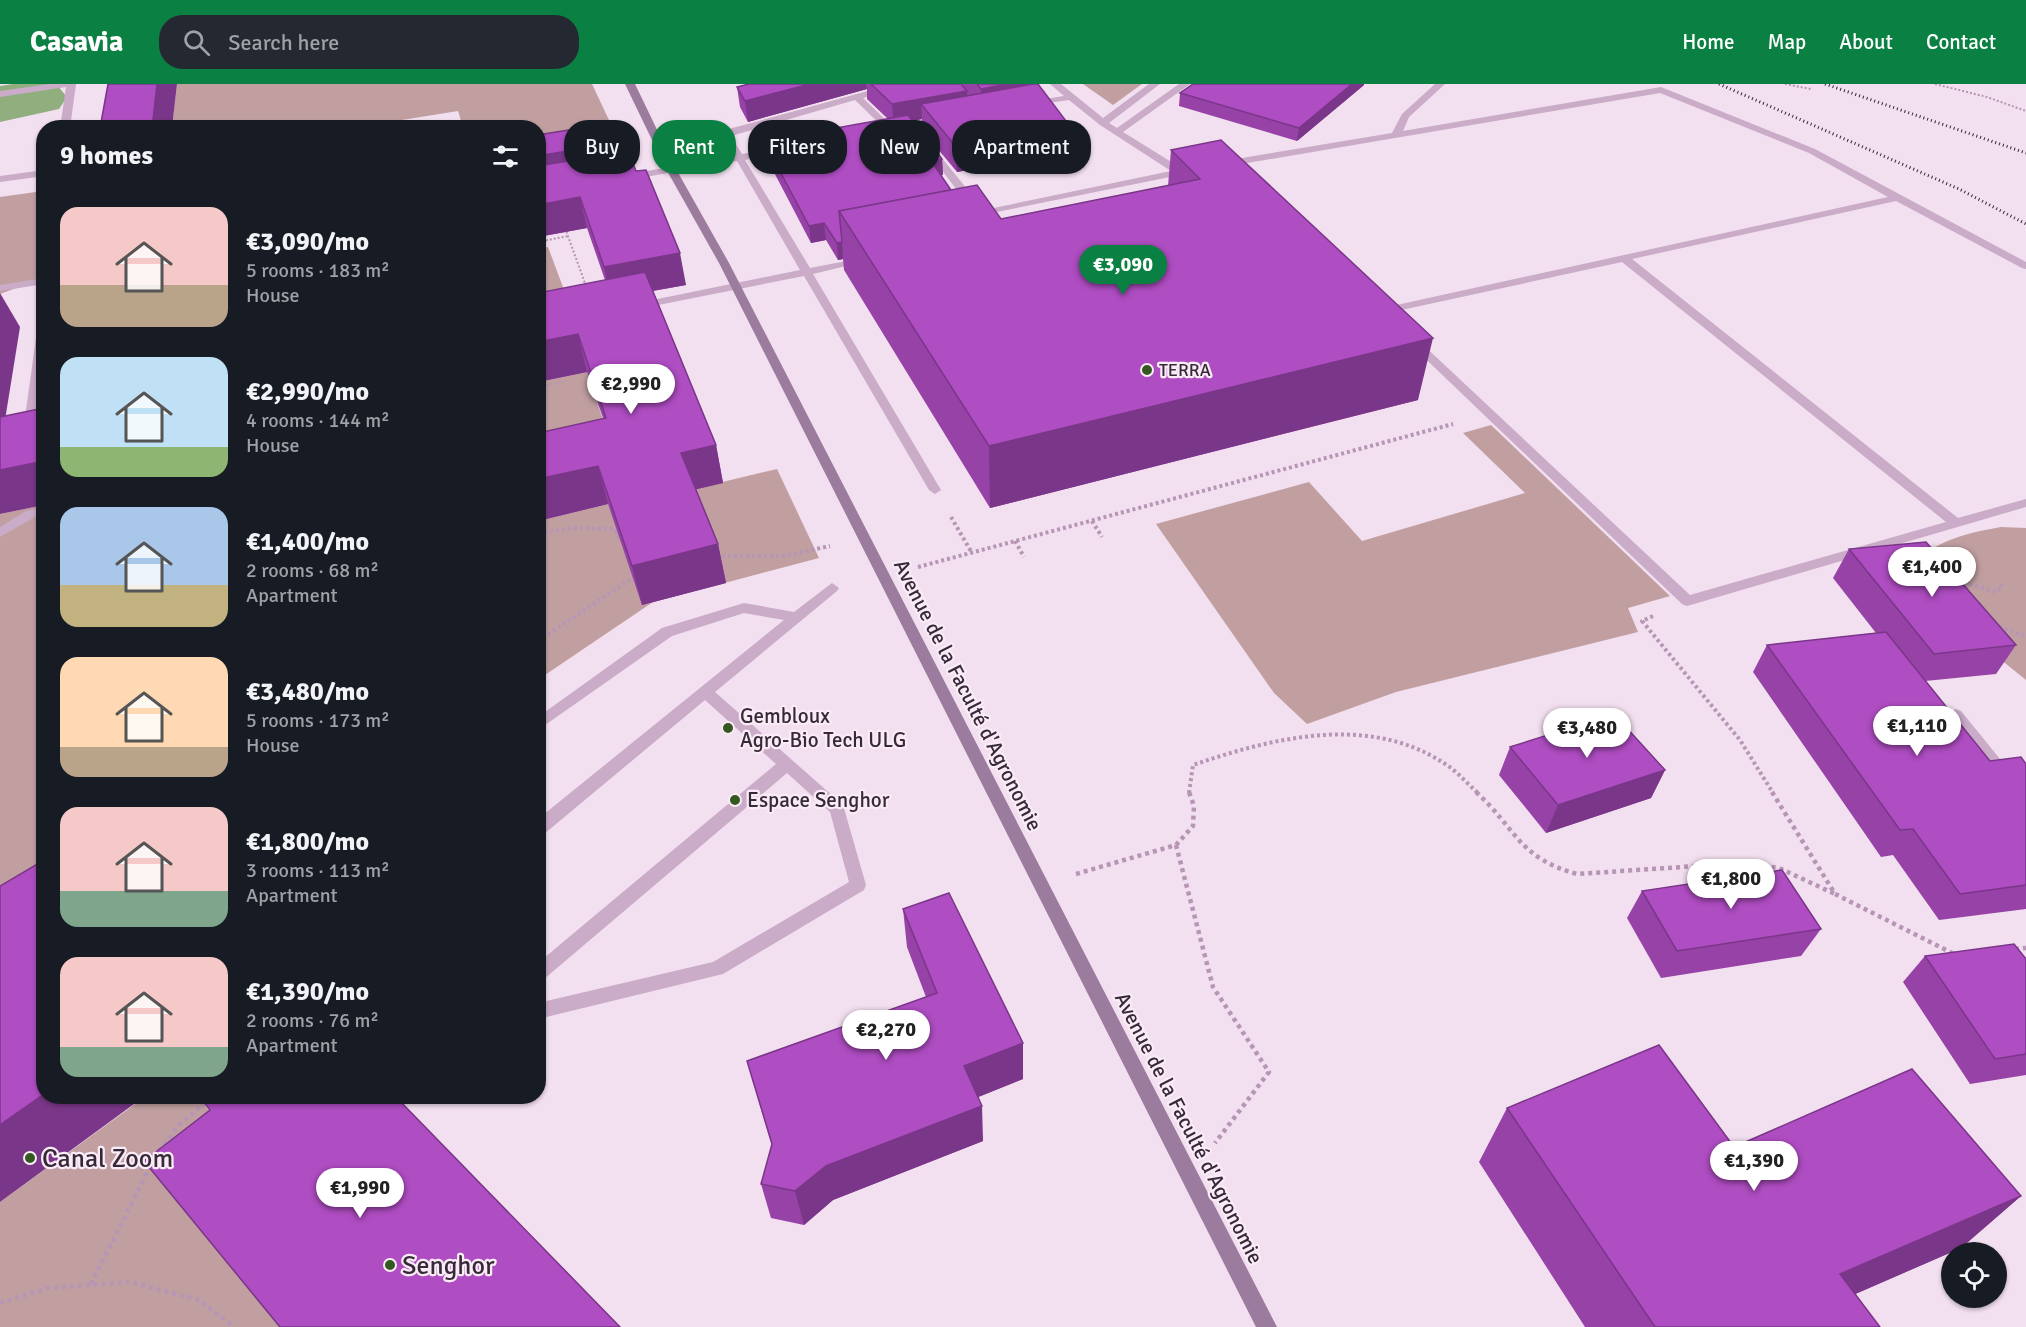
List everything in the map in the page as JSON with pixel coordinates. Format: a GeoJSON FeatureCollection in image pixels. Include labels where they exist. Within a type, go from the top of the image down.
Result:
{"type":"FeatureCollection","features":[{"type":"Feature","properties":{"kind":"street","name":"Avenue de la Faculté d'Agronomie"},"geometry":{"type":"LineString","coordinates":[[630,84],[652,130]]}},
{"type":"Feature","properties":{"kind":"street","name":"Avenue de la Faculté d'Agronomie"},"geometry":{"type":"LineString","coordinates":[[674,174],[735,287],[884,576],[1267,1327]]}},
{"type":"Feature","properties":{"kind":"lane"},"geometry":{"type":"LineString","coordinates":[[0,94],[69,84],[66,120]]}},
{"type":"Feature","properties":{"kind":"lane"},"geometry":{"type":"LineString","coordinates":[[903,84],[732,131],[726,135],[805,273],[935,490]]}},
{"type":"Feature","properties":{"kind":"lane"},"geometry":{"type":"LineString","coordinates":[[1055,84],[1103,123],[1180,171]]}},
{"type":"Feature","properties":{"kind":"lane"},"geometry":{"type":"LineString","coordinates":[[1103,123],[1155,84]]}},
{"type":"Feature","properties":{"kind":"lane"},"geometry":{"type":"LineString","coordinates":[[1117,132],[1185,84]]}},
{"type":"Feature","properties":{"kind":"lane"},"geometry":{"type":"LineString","coordinates":[[1396,135],[1405,116],[1440,84]]}},
{"type":"Feature","properties":{"kind":"lane"},"geometry":{"type":"LineString","coordinates":[[940,161],[981,214],[1180,171],[1205,167],[1234,167],[1396,135],[1661,90],[1812,151],[2026,266]]}},
{"type":"Feature","properties":{"kind":"lane"},"geometry":{"type":"LineString","coordinates":[[857,97],[886,120]]}},
{"type":"Feature","properties":{"kind":"lane"},"geometry":{"type":"LineString","coordinates":[[1014,107],[1071,97]]}},
{"type":"Feature","properties":{"kind":"lane"},"geometry":{"type":"LineString","coordinates":[[736,159],[748,156]]}},
{"type":"Feature","properties":{"kind":"lane"},"geometry":{"type":"LineString","coordinates":[[617,179],[652,173]]}},
{"type":"Feature","properties":{"kind":"lane"},"geometry":{"type":"LineString","coordinates":[[0,179],[36,174]]}},
{"type":"Feature","properties":{"kind":"lane"},"geometry":{"type":"LineString","coordinates":[[1382,311],[1897,198]]}},
{"type":"Feature","properties":{"kind":"lane"},"geometry":{"type":"LineString","coordinates":[[1019,206],[1030,220]]}},
{"type":"Feature","properties":{"kind":"lane"},"geometry":{"type":"LineString","coordinates":[[1624,258],[1956,523]]}},
{"type":"Feature","properties":{"kind":"lane"},"geometry":{"type":"LineString","coordinates":[[596,314],[874,259]]}},
{"type":"Feature","properties":{"kind":"lane"},"geometry":{"type":"LineString","coordinates":[[0,288],[36,282]]}},
{"type":"Feature","properties":{"kind":"lane"},"geometry":{"type":"LineString","coordinates":[[1407,335],[1687,601],[2026,503]]}},
{"type":"Feature","properties":{"kind":"lane"},"geometry":{"type":"LineString","coordinates":[[36,383],[27,447],[36,445]]}},
{"type":"Feature","properties":{"kind":"lane"},"geometry":{"type":"LineString","coordinates":[[0,533],[36,513]]}},
{"type":"Feature","properties":{"kind":"lane"},"geometry":{"type":"LineString","coordinates":[[546,823],[832,588]]}},
{"type":"Feature","properties":{"kind":"lane"},"geometry":{"type":"LineString","coordinates":[[546,719],[667,633],[744,608],[797,617]]}},
{"type":"Feature","properties":{"kind":"lane"},"geometry":{"type":"LineString","coordinates":[[546,1009],[717,969],[858,885],[837,809],[706,692]]}},
{"type":"Feature","properties":{"kind":"lane"},"geometry":{"type":"LineString","coordinates":[[1956,715],[2026,802]]}},
{"type":"Feature","properties":{"kind":"lane"},"geometry":{"type":"LineString","coordinates":[[546,967],[787,764]]}},
{"type":"Feature","properties":{"kind":"path"},"geometry":{"type":"LineString","coordinates":[[1785,84],[1811,89]]}},
{"type":"Feature","properties":{"kind":"path"},"geometry":{"type":"LineString","coordinates":[[1935,84],[1987,97],[2026,111]]}},
{"type":"Feature","properties":{"kind":"path"},"geometry":{"type":"LineString","coordinates":[[564,227],[596,314]]}},
{"type":"Feature","properties":{"kind":"path"},"geometry":{"type":"LineString","coordinates":[[546,240],[568,236]]}},
{"type":"Feature","properties":{"kind":"path"},"geometry":{"type":"LineString","coordinates":[[546,385],[567,381]]}},
{"type":"Feature","properties":{"kind":"path"},"geometry":{"type":"LineString","coordinates":[[884,576],[1489,414]]}},
{"type":"Feature","properties":{"kind":"path"},"geometry":{"type":"LineString","coordinates":[[935,490],[972,553]]}},
{"type":"Feature","properties":{"kind":"path"},"geometry":{"type":"LineString","coordinates":[[1092,521],[1102,537]]}},
{"type":"Feature","properties":{"kind":"path"},"geometry":{"type":"LineString","coordinates":[[546,531],[575,528],[614,529],[624,547]]}},
{"type":"Feature","properties":{"kind":"path"},"geometry":{"type":"LineString","coordinates":[[1015,541],[1024,557]]}},
{"type":"Feature","properties":{"kind":"path"},"geometry":{"type":"LineString","coordinates":[[706,556],[784,556],[830,546]]}},
{"type":"Feature","properties":{"kind":"path"},"geometry":{"type":"LineString","coordinates":[[546,636],[639,573]]}},
{"type":"Feature","properties":{"kind":"path"},"geometry":{"type":"LineString","coordinates":[[1948,578],[1996,592],[2002,587],[2001,581]]}},
{"type":"Feature","properties":{"kind":"path"},"geometry":{"type":"LineString","coordinates":[[1687,601],[1642,621],[1740,741],[1835,894]]}},
{"type":"Feature","properties":{"kind":"path"},"geometry":{"type":"LineString","coordinates":[[1992,624],[2026,636]]}},
{"type":"Feature","properties":{"kind":"path"},"geometry":{"type":"LineString","coordinates":[[1040,883],[1176,845],[1193,826],[1194,806],[1188,789],[1193,765],[1240,748],[1293,737],[1341,732],[1385,738],[1411,745],[1433,756],[1480,795],[1528,853],[1555,870],[1577,874],[1742,863],[1779,868],[1956,955]]}},
{"type":"Feature","properties":{"kind":"path"},"geometry":{"type":"LineString","coordinates":[[1176,845],[1213,987],[1269,1072],[1190,1176]]}},
{"type":"Feature","properties":{"kind":"path"},"geometry":{"type":"LineString","coordinates":[[2002,950],[2026,948]]}},
{"type":"Feature","properties":{"kind":"path"},"geometry":{"type":"LineString","coordinates":[[90,1285],[158,1152],[179,1125],[204,1104]]}},
{"type":"Feature","properties":{"kind":"path"},"geometry":{"type":"LineString","coordinates":[[0,1303],[48,1288],[130,1282],[199,1300],[234,1327]]}},
{"type":"Feature","properties":{"kind":"shaded area"},"geometry":{"type":"Polygon","coordinates":[[[177,84],[592,84],[609,120],[564,120],[564,162],[546,165],[546,120],[461,120],[458,111],[402,120],[173,120],[177,84]]]}},
{"type":"Feature","properties":{"kind":"shaded area"},"geometry":{"type":"Polygon","coordinates":[[[1083,84],[1142,84],[1113,105],[1083,84]]]}},
{"type":"Feature","properties":{"kind":"shaded area"},"geometry":{"type":"Polygon","coordinates":[[[36,192],[36,281],[0,294],[0,197],[36,192]]]}},
{"type":"Feature","properties":{"kind":"shaded area"},"geometry":{"type":"Polygon","coordinates":[[[546,247],[548,247],[573,314],[546,320],[546,247]]]}},
{"type":"Feature","properties":{"kind":"shaded area"},"geometry":{"type":"Polygon","coordinates":[[[587,372],[615,456],[546,472],[546,380],[587,372]]]}},
{"type":"Feature","properties":{"kind":"shaded area"},"geometry":{"type":"Polygon","coordinates":[[[1491,425],[1670,596],[1628,608],[1638,632],[1396,692],[1307,724],[1274,693],[1156,524],[1309,482],[1362,541],[1525,493],[1463,433],[1491,425]]]}},
{"type":"Feature","properties":{"kind":"shaded area"},"geometry":{"type":"Polygon","coordinates":[[[777,469],[819,558],[653,602],[546,674],[546,519],[608,504],[610,509],[777,469]]]}},
{"type":"Feature","properties":{"kind":"shaded area"},"geometry":{"type":"Polygon","coordinates":[[[36,506],[36,934],[0,957],[0,514],[36,506]]]}},
{"type":"Feature","properties":{"kind":"shaded area"},"geometry":{"type":"Polygon","coordinates":[[[2001,527],[2026,528],[2026,680],[2000,659],[1923,555],[1950,540],[2001,527]]]}},
{"type":"Feature","properties":{"kind":"shaded area"},"geometry":{"type":"Polygon","coordinates":[[[135,1104],[203,1104],[247,1153],[286,1327],[0,1327],[0,1202],[135,1104]]]}},
{"type":"Feature","properties":{"kind":"building"},"geometry":{"type":"Polygon","coordinates":[[[108,84],[157,84],[153,120],[101,120],[108,84]]]}},
{"type":"Feature","properties":{"kind":"building"},"geometry":{"type":"Polygon","coordinates":[[[749,84],[810,84],[745,101],[737,87],[749,84]]]}},
{"type":"Feature","properties":{"kind":"building"},"geometry":{"type":"Polygon","coordinates":[[[871,84],[961,84],[967,91],[892,104],[871,84]]]}},
{"type":"Feature","properties":{"kind":"building"},"geometry":{"type":"Polygon","coordinates":[[[977,84],[1007,84],[981,89],[977,84]]]}},
{"type":"Feature","properties":{"kind":"building"},"geometry":{"type":"Polygon","coordinates":[[[1038,84],[1065,120],[952,120],[952,142],[940,127],[940,120],[934,120],[921,104],[1038,84]]]}},
{"type":"Feature","properties":{"kind":"building"},"geometry":{"type":"Polygon","coordinates":[[[1193,84],[1352,84],[1299,128],[1180,93],[1193,84]]]}},
{"type":"Feature","properties":{"kind":"building"},"geometry":{"type":"Polygon","coordinates":[[[908,115],[912,120],[880,120],[908,115]]]}},
{"type":"Feature","properties":{"kind":"building"},"geometry":{"type":"Polygon","coordinates":[[[859,124],[859,174],[940,174],[951,190],[839,211],[842,242],[837,243],[824,223],[809,226],[781,174],[847,174],[847,126],[859,124]]]}},
{"type":"Feature","properties":{"kind":"building"},"geometry":{"type":"Polygon","coordinates":[[[564,131],[564,152],[546,155],[546,134],[564,131]]]}},
{"type":"Feature","properties":{"kind":"building","name":"TERRA"},"geometry":{"type":"Polygon","coordinates":[[[1221,140],[1433,338],[989,446],[839,211],[977,185],[1001,219],[1200,179],[1171,150],[1221,140]]]}},
{"type":"Feature","properties":{"kind":"building"},"geometry":{"type":"Polygon","coordinates":[[[564,162],[564,174],[640,174],[640,171],[646,170],[680,253],[604,267],[580,197],[546,203],[546,165],[564,162]]]}},
{"type":"Feature","properties":{"kind":"building"},"geometry":{"type":"Polygon","coordinates":[[[645,272],[716,445],[681,453],[718,544],[632,566],[598,466],[546,477],[546,431],[606,418],[578,334],[546,340],[546,291],[645,272]]]}},
{"type":"Feature","properties":{"kind":"building"},"geometry":{"type":"Polygon","coordinates":[[[36,410],[36,463],[0,470],[0,417],[36,410]]]}},
{"type":"Feature","properties":{"kind":"building"},"geometry":{"type":"Polygon","coordinates":[[[1926,542],[2016,645],[1934,654],[1849,549],[1926,542]]]}},
{"type":"Feature","properties":{"kind":"building"},"geometry":{"type":"Polygon","coordinates":[[[1886,632],[1990,761],[2021,757],[2026,764],[2026,885],[1960,894],[1913,829],[1900,830],[1767,645],[1886,632]]]}},
{"type":"Feature","properties":{"kind":"building"},"geometry":{"type":"Polygon","coordinates":[[[1614,714],[1665,770],[1558,805],[1510,747],[1614,714]]]}},
{"type":"Feature","properties":{"kind":"building"},"geometry":{"type":"Polygon","coordinates":[[[36,865],[36,1100],[0,1125],[0,886],[36,865]]]}},
{"type":"Feature","properties":{"kind":"building"},"geometry":{"type":"Polygon","coordinates":[[[1782,870],[1821,929],[1677,951],[1642,891],[1782,870]]]}},
{"type":"Feature","properties":{"kind":"building"},"geometry":{"type":"Polygon","coordinates":[[[949,893],[1023,1043],[964,1066],[982,1106],[826,1166],[795,1191],[761,1184],[772,1144],[747,1061],[937,993],[903,909],[949,893]]]}},
{"type":"Feature","properties":{"kind":"building"},"geometry":{"type":"Polygon","coordinates":[[[2014,944],[2026,959],[2026,1054],[1995,1059],[1925,956],[2014,944]]]}},
{"type":"Feature","properties":{"kind":"building"},"geometry":{"type":"Polygon","coordinates":[[[1659,1045],[1734,1147],[1912,1069],[2021,1196],[1840,1274],[1880,1327],[1655,1327],[1507,1108],[1659,1045]]]}},
{"type":"Feature","properties":{"kind":"building","name":"Senghor"},"geometry":{"type":"Polygon","coordinates":[[[205,1104],[403,1104],[620,1327],[280,1327],[144,1161],[210,1110],[205,1104]]]}},
{"type":"Feature","properties":{"kind":"waterway"},"geometry":{"type":"LineString","coordinates":[[0,104],[38,97]]}},
{"type":"Feature","properties":{"kind":"railway"},"geometry":{"type":"LineString","coordinates":[[1719,84],[1959,189],[2026,224]]}},
{"type":"Feature","properties":{"kind":"railway"},"geometry":{"type":"LineString","coordinates":[[1825,84],[2026,153]]}},
{"type":"Feature","properties":{"kind":"place","name":"TERRA"},"geometry":{"type":"Point","coordinates":[1147,370]}},
{"type":"Feature","properties":{"kind":"place","name":"Gembloux Agro-Bio Tech ULG"},"geometry":{"type":"Point","coordinates":[728,728]}},
{"type":"Feature","properties":{"kind":"place","name":"Espace Senghor"},"geometry":{"type":"Point","coordinates":[735,800]}},
{"type":"Feature","properties":{"kind":"place","name":"Canal Zoom"},"geometry":{"type":"Point","coordinates":[30,1158]}},
{"type":"Feature","properties":{"kind":"place","name":"Senghor"},"geometry":{"type":"Point","coordinates":[390,1265]}}]}
